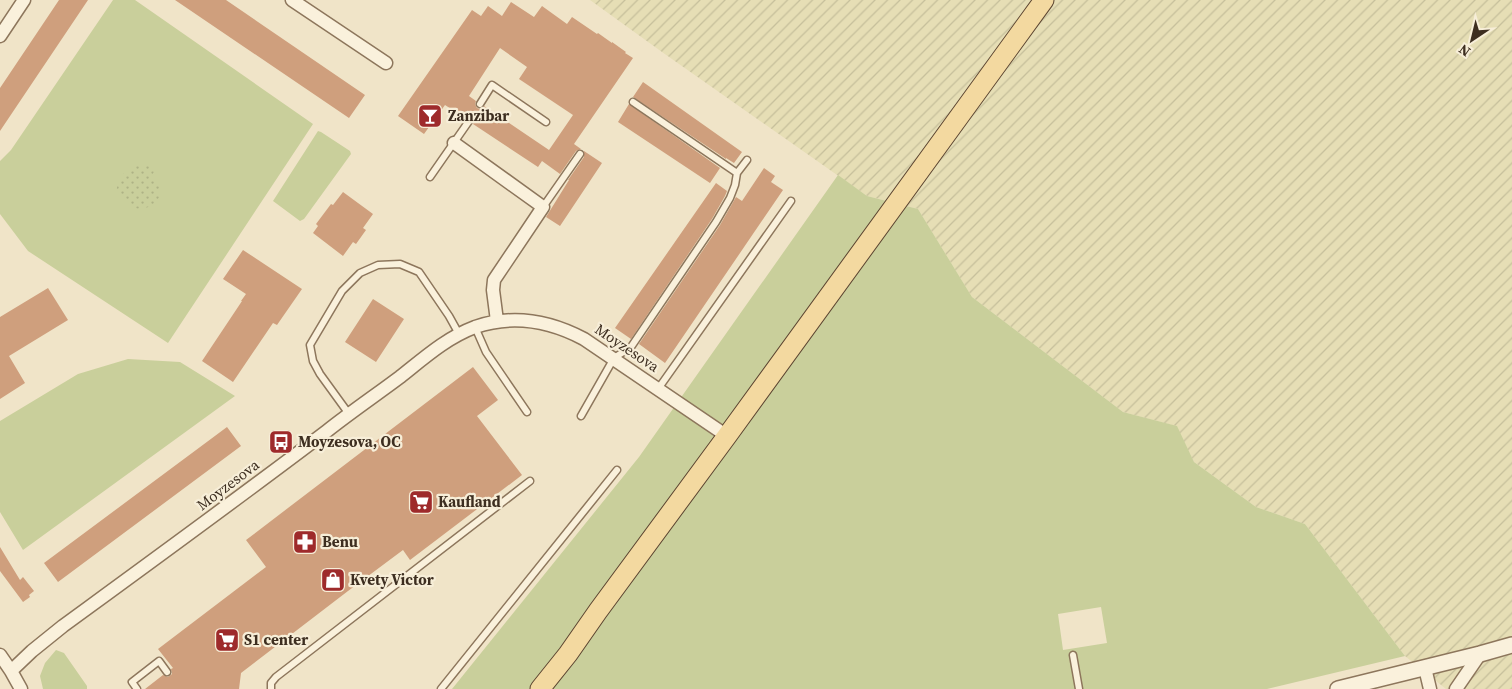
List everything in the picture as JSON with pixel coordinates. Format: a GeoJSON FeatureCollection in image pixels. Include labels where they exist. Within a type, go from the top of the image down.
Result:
{"type":"FeatureCollection","features":[{"type":"Feature","properties":{"kind":"main road"},"geometry":{"type":"LineString","coordinates":[[540,689],[568,654],[598,610],[1044,0]]}},
{"type":"Feature","properties":{"kind":"street"},"geometry":{"type":"LineString","coordinates":[[0,36],[24,0]]}},
{"type":"Feature","properties":{"kind":"street"},"geometry":{"type":"LineString","coordinates":[[292,0],[386,63]]}},
{"type":"Feature","properties":{"kind":"street"},"geometry":{"type":"LineString","coordinates":[[454,143],[543,207],[494,280],[493,290],[497,321]]}},
{"type":"Feature","properties":{"kind":"street","name":"Moyzesova"},"geometry":{"type":"LineString","coordinates":[[11,671],[63,626],[424,358],[459,334],[476,327],[497,321],[518,320],[534,321],[561,328],[584,339],[614,358],[727,436]]}},
{"type":"Feature","properties":{"kind":"street"},"geometry":{"type":"LineString","coordinates":[[1338,689],[1364,687],[1425,668],[1512,645]]}},
{"type":"Feature","properties":{"kind":"street"},"geometry":{"type":"LineString","coordinates":[[1456,689],[1480,654]]}},
{"type":"Feature","properties":{"kind":"street"},"geometry":{"type":"LineString","coordinates":[[0,655],[21,689]]}},
{"type":"Feature","properties":{"kind":"street"},"geometry":{"type":"LineString","coordinates":[[1425,668],[1430,689]]}},
{"type":"Feature","properties":{"kind":"lane"},"geometry":{"type":"LineString","coordinates":[[480,104],[492,85],[546,122]]}},
{"type":"Feature","properties":{"kind":"lane"},"geometry":{"type":"LineString","coordinates":[[633,102],[737,173]]}},
{"type":"Feature","properties":{"kind":"lane"},"geometry":{"type":"LineString","coordinates":[[430,177],[469,121]]}},
{"type":"Feature","properties":{"kind":"lane"},"geometry":{"type":"LineString","coordinates":[[543,207],[580,154]]}},
{"type":"Feature","properties":{"kind":"lane"},"geometry":{"type":"LineString","coordinates":[[581,416],[614,358],[631,347],[716,222],[730,198],[737,173],[747,160]]}},
{"type":"Feature","properties":{"kind":"lane"},"geometry":{"type":"LineString","coordinates":[[658,389],[791,201]]}},
{"type":"Feature","properties":{"kind":"lane"},"geometry":{"type":"LineString","coordinates":[[349,414],[320,374],[313,361],[310,345],[342,291],[360,273],[378,265],[400,264],[419,272],[459,334]]}},
{"type":"Feature","properties":{"kind":"lane"},"geometry":{"type":"LineString","coordinates":[[476,327],[486,352],[527,412]]}},
{"type":"Feature","properties":{"kind":"lane"},"geometry":{"type":"LineString","coordinates":[[441,689],[617,470]]}},
{"type":"Feature","properties":{"kind":"lane"},"geometry":{"type":"LineString","coordinates":[[271,689],[271,683],[276,677],[530,481]]}},
{"type":"Feature","properties":{"kind":"lane"},"geometry":{"type":"LineString","coordinates":[[1073,654],[1079,689]]}},
{"type":"Feature","properties":{"kind":"lane"},"geometry":{"type":"LineString","coordinates":[[137,689],[132,682],[159,661],[167,672]]}},
{"type":"Feature","properties":{"kind":"shaded area"},"geometry":{"type":"Polygon","coordinates":[[[590,0],[1512,0],[1512,689],[1446,689],[1405,656],[1305,524],[1256,507],[1194,462],[1176,426],[1123,412],[972,297],[918,209],[867,196],[590,0]]]}},
{"type":"Feature","properties":{"kind":"green space"},"geometry":{"type":"Polygon","coordinates":[[[113,0],[135,0],[313,124],[168,343],[28,251],[0,214],[0,161],[11,150],[113,0]]]}},
{"type":"Feature","properties":{"kind":"green space"},"geometry":{"type":"Polygon","coordinates":[[[318,131],[350,151],[351,154],[304,219],[300,221],[273,201],[318,131]]]}},
{"type":"Feature","properties":{"kind":"green space"},"geometry":{"type":"Polygon","coordinates":[[[144,164],[156,169],[152,175],[159,184],[160,193],[157,200],[151,206],[135,208],[128,204],[124,195],[117,196],[118,183],[127,170],[144,164]]]}},
{"type":"Feature","properties":{"kind":"green space"},"geometry":{"type":"Polygon","coordinates":[[[838,175],[867,196],[918,209],[972,297],[1123,412],[1177,426],[1194,462],[1256,507],[1305,524],[1405,656],[1267,689],[452,689],[639,457],[838,175]],[[1101,607],[1058,614],[1063,650],[1107,643],[1101,607]]]}},
{"type":"Feature","properties":{"kind":"green space"},"geometry":{"type":"Polygon","coordinates":[[[128,359],[180,362],[235,396],[23,550],[0,512],[0,421],[78,374],[128,359]]]}},
{"type":"Feature","properties":{"kind":"green space"},"geometry":{"type":"Polygon","coordinates":[[[56,650],[64,653],[87,686],[87,689],[43,689],[40,676],[45,663],[56,650]]]}},
{"type":"Feature","properties":{"kind":"building"},"geometry":{"type":"Polygon","coordinates":[[[59,0],[88,0],[0,131],[0,88],[59,0]]]}},
{"type":"Feature","properties":{"kind":"building"},"geometry":{"type":"Polygon","coordinates":[[[175,0],[226,0],[365,95],[349,118],[175,0]]]}},
{"type":"Feature","properties":{"kind":"building"},"geometry":{"type":"Polygon","coordinates":[[[511,2],[534,17],[542,6],[567,24],[572,17],[612,42],[633,58],[574,144],[581,149],[576,151],[560,174],[542,161],[538,167],[473,124],[474,119],[471,117],[467,116],[465,118],[445,105],[424,134],[398,116],[472,10],[481,16],[488,6],[502,16],[511,2]],[[500,48],[469,96],[476,101],[477,108],[480,109],[484,106],[549,150],[573,115],[519,79],[527,67],[500,48]]]}},
{"type":"Feature","properties":{"kind":"building"},"geometry":{"type":"Polygon","coordinates":[[[643,82],[742,152],[734,163],[633,97],[643,82]]]}},
{"type":"Feature","properties":{"kind":"building"},"geometry":{"type":"Polygon","coordinates":[[[629,104],[720,168],[710,183],[618,122],[629,104]]]}},
{"type":"Feature","properties":{"kind":"building"},"geometry":{"type":"Polygon","coordinates":[[[584,151],[602,163],[560,226],[546,217],[584,157],[584,151]]]}},
{"type":"Feature","properties":{"kind":"building"},"geometry":{"type":"Polygon","coordinates":[[[764,168],[775,176],[771,182],[783,190],[665,363],[639,344],[720,225],[736,197],[742,201],[764,168]]]}},
{"type":"Feature","properties":{"kind":"building"},"geometry":{"type":"Polygon","coordinates":[[[716,183],[727,191],[725,196],[712,219],[631,339],[615,328],[716,183]]]}},
{"type":"Feature","properties":{"kind":"building"},"geometry":{"type":"Polygon","coordinates":[[[343,192],[373,214],[363,228],[366,230],[356,244],[353,242],[343,256],[313,233],[318,226],[316,224],[343,192]]]}},
{"type":"Feature","properties":{"kind":"building"},"geometry":{"type":"Polygon","coordinates":[[[243,250],[302,289],[277,325],[273,323],[233,382],[202,361],[246,294],[223,279],[243,250]]]}},
{"type":"Feature","properties":{"kind":"building"},"geometry":{"type":"Polygon","coordinates":[[[48,288],[68,320],[9,356],[25,383],[0,399],[0,317],[48,288]]]}},
{"type":"Feature","properties":{"kind":"building"},"geometry":{"type":"Polygon","coordinates":[[[373,299],[404,319],[376,362],[345,342],[373,299]]]}},
{"type":"Feature","properties":{"kind":"building"},"geometry":{"type":"Polygon","coordinates":[[[473,367],[498,400],[477,416],[522,475],[410,560],[403,550],[348,591],[241,673],[239,689],[145,689],[163,675],[168,677],[172,674],[171,669],[173,668],[158,649],[266,567],[246,540],[473,367]]]}},
{"type":"Feature","properties":{"kind":"building"},"geometry":{"type":"Polygon","coordinates":[[[227,427],[241,446],[58,582],[44,563],[227,427]]]}},
{"type":"Feature","properties":{"kind":"building"},"geometry":{"type":"Polygon","coordinates":[[[0,547],[20,580],[23,577],[34,591],[23,602],[0,571],[0,547]]]}},
{"type":"Feature","properties":{"kind":"place","name":"Zanzibar"},"geometry":{"type":"Point","coordinates":[430,116]}},
{"type":"Feature","properties":{"kind":"place","name":"Moyzesova, OC"},"geometry":{"type":"Point","coordinates":[281,442]}},
{"type":"Feature","properties":{"kind":"place","name":"Kaufland"},"geometry":{"type":"Point","coordinates":[421,502]}},
{"type":"Feature","properties":{"kind":"place","name":"Benu"},"geometry":{"type":"Point","coordinates":[305,542]}},
{"type":"Feature","properties":{"kind":"place","name":"Kvety Victor"},"geometry":{"type":"Point","coordinates":[333,580]}},
{"type":"Feature","properties":{"kind":"place","name":"S1 center"},"geometry":{"type":"Point","coordinates":[227,640]}}]}
